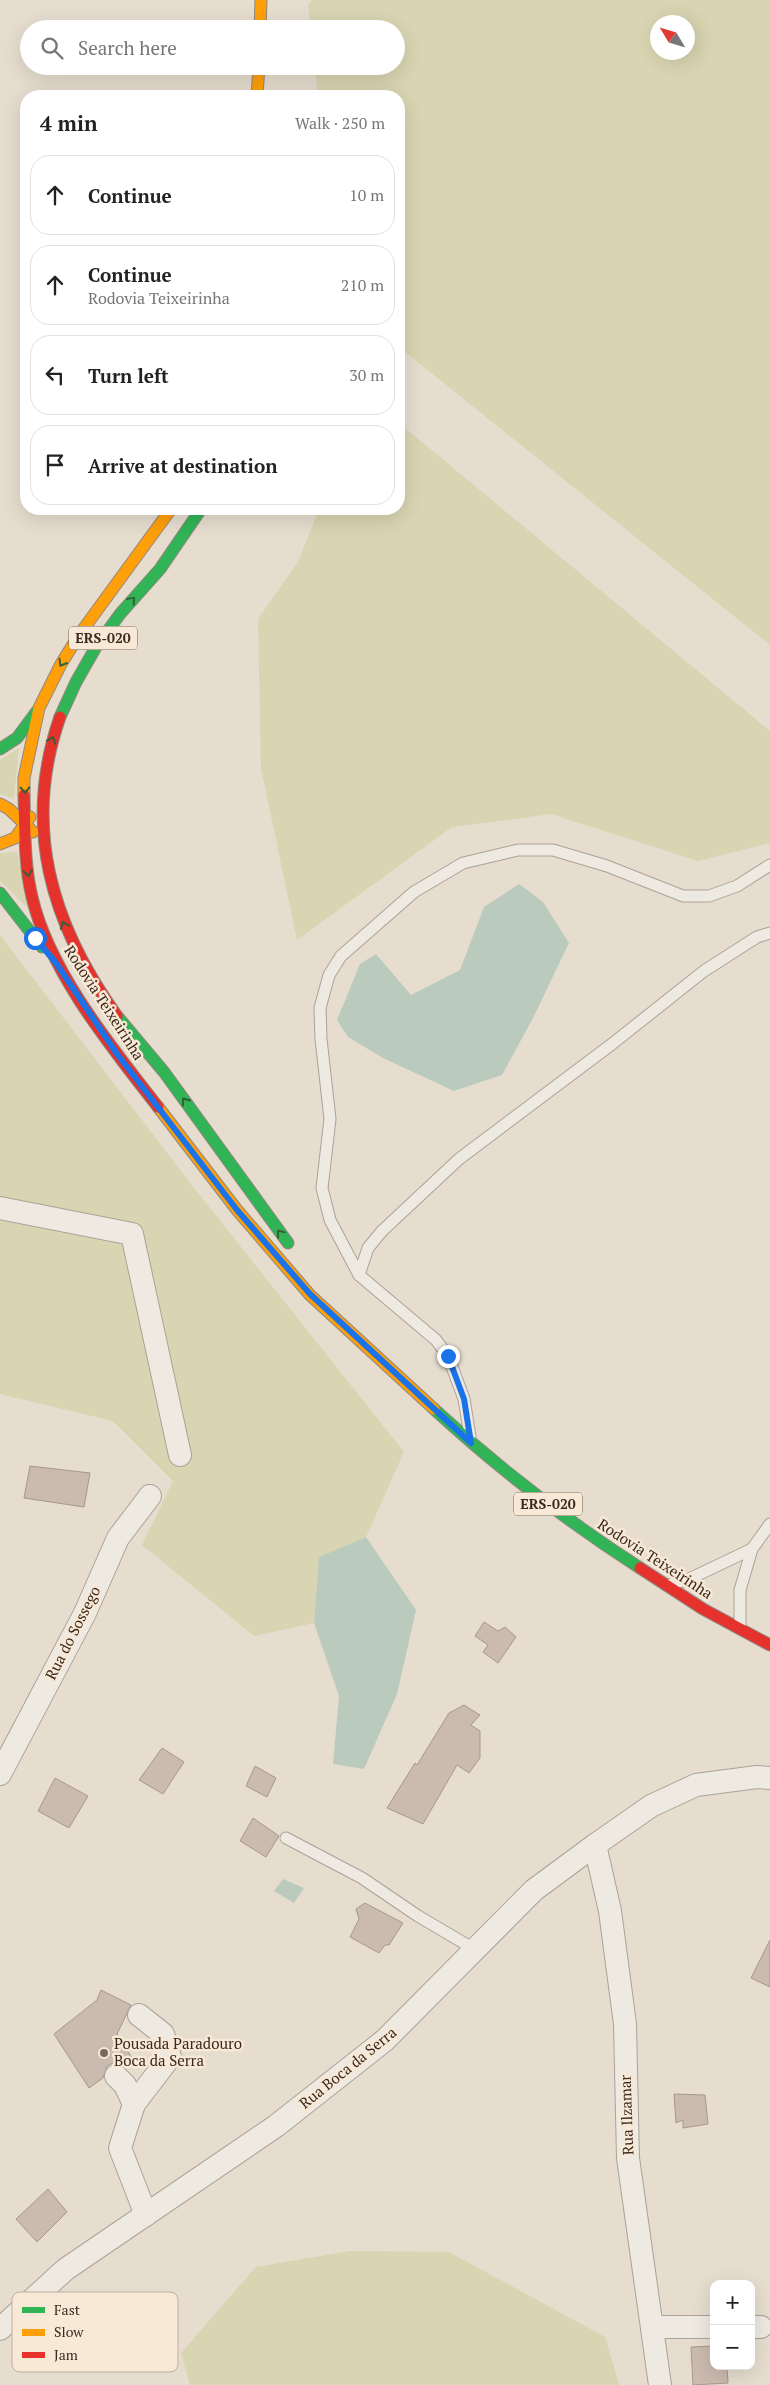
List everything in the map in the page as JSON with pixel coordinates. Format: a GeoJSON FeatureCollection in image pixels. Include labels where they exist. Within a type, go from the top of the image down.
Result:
{"type":"FeatureCollection","features":[{"type":"Feature","properties":{"kind":"main road"},"geometry":{"type":"LineString","coordinates":[[260,20],[261,0]]}},
{"type":"Feature","properties":{"kind":"main road"},"geometry":{"type":"LineString","coordinates":[[257,90],[258,75]]}},
{"type":"Feature","properties":{"kind":"main road","name":"Rodovia Teixeirinha"},"geometry":{"type":"LineString","coordinates":[[167,515],[79,635],[61,664],[39,708],[24,778],[25,851],[32,898],[56,963],[117,1054],[237,1210],[310,1294],[471,1443],[513,1478],[598,1541],[704,1610],[770,1646]]}},
{"type":"Feature","properties":{"kind":"main road","name":"Rodovia Teixeirinha"},"geometry":{"type":"LineString","coordinates":[[197,515],[164,564],[121,614],[87,661],[64,705],[48,751],[41,816],[43,845],[51,889],[65,928],[84,968],[113,1011],[162,1070],[298,1256]]}},
{"type":"Feature","properties":{"kind":"main road"},"geometry":{"type":"LineString","coordinates":[[0,748],[17,738],[39,708]]}},
{"type":"Feature","properties":{"kind":"main road"},"geometry":{"type":"LineString","coordinates":[[0,844],[10,843],[18,838],[44,788]]}},
{"type":"Feature","properties":{"kind":"main road"},"geometry":{"type":"LineString","coordinates":[[0,804],[9,809],[25,824],[43,845]]}},
{"type":"Feature","properties":{"kind":"main road"},"geometry":{"type":"LineString","coordinates":[[0,893],[56,963]]}},
{"type":"Feature","properties":{"kind":"main road","name":"Rodovia Teixeirinha"},"geometry":{"type":"LineString","coordinates":[[325,1293],[350,1329]]}},
{"type":"Feature","properties":{"kind":"street"},"geometry":{"type":"LineString","coordinates":[[0,1208],[132,1234],[180,1455]]}},
{"type":"Feature","properties":{"kind":"street","name":"Rua do Sossego"},"geometry":{"type":"LineString","coordinates":[[0,1774],[85,1613],[118,1538],[150,1496]]}},
{"type":"Feature","properties":{"kind":"street","name":"Rua Boca da Serra"},"geometry":{"type":"LineString","coordinates":[[41,2292],[66,2269],[276,2126],[386,2040],[534,1890],[595,1845],[651,1806],[696,1785],[757,1777],[770,1778]]}},
{"type":"Feature","properties":{"kind":"street","name":"Rua Ilzamar"},"geometry":{"type":"LineString","coordinates":[[595,1845],[610,1911],[623,2015],[628,2158],[660,2385]]}},
{"type":"Feature","properties":{"kind":"street"},"geometry":{"type":"LineString","coordinates":[[139,2015],[163,2034],[170,2057],[134,2104],[120,2148],[146,2215]]}},
{"type":"Feature","properties":{"kind":"street"},"geometry":{"type":"LineString","coordinates":[[116,2076],[125,2085],[134,2104]]}},
{"type":"Feature","properties":{"kind":"street","name":"Rua Boca da Serra"},"geometry":{"type":"LineString","coordinates":[[0,2329],[12,2318]]}},
{"type":"Feature","properties":{"kind":"street"},"geometry":{"type":"LineString","coordinates":[[653,2327],[710,2327]]}},
{"type":"Feature","properties":{"kind":"lane"},"geometry":{"type":"LineString","coordinates":[[471,1443],[464,1399],[448,1356],[436,1340],[359,1275],[330,1220],[322,1188],[330,1119],[321,1039],[320,1008],[328,975],[341,956],[422,887],[463,863],[518,850],[553,850],[608,866],[683,896],[709,896],[728,890],[770,865]]}},
{"type":"Feature","properties":{"kind":"lane"},"geometry":{"type":"LineString","coordinates":[[359,1275],[368,1248],[382,1232],[459,1159],[612,1044],[704,971],[757,936],[770,933]]}},
{"type":"Feature","properties":{"kind":"lane"},"geometry":{"type":"LineString","coordinates":[[740,1629],[740,1590],[752,1549],[770,1524]]}},
{"type":"Feature","properties":{"kind":"lane"},"geometry":{"type":"LineString","coordinates":[[666,1585],[687,1580],[752,1549]]}},
{"type":"Feature","properties":{"kind":"lane"},"geometry":{"type":"LineString","coordinates":[[286,1838],[362,1878],[418,1916],[474,1949]]}},
{"type":"Feature","properties":{"kind":"shaded area"},"geometry":{"type":"Polygon","coordinates":[[[312,0],[770,0],[770,645],[405,352],[405,90],[317,90],[316,75],[405,75],[405,20],[310,20],[308,5],[312,0]]]}},
{"type":"Feature","properties":{"kind":"shaded area"},"geometry":{"type":"Polygon","coordinates":[[[405,428],[770,731],[770,843],[698,861],[551,814],[452,827],[297,940],[261,768],[258,619],[298,562],[317,515],[405,515],[405,428]]]}},
{"type":"Feature","properties":{"kind":"shaded area"},"geometry":{"type":"Polygon","coordinates":[[[19,748],[14,799],[0,794],[0,760],[19,748]]]}},
{"type":"Feature","properties":{"kind":"shaded area"},"geometry":{"type":"Polygon","coordinates":[[[17,852],[29,909],[0,881],[0,853],[17,852]]]}},
{"type":"Feature","properties":{"kind":"shaded area"},"geometry":{"type":"Polygon","coordinates":[[[519,884],[543,902],[569,943],[533,1018],[502,1075],[454,1091],[383,1058],[348,1037],[337,1020],[360,964],[376,954],[411,995],[460,970],[484,907],[519,884]]]}},
{"type":"Feature","properties":{"kind":"shaded area"},"geometry":{"type":"Polygon","coordinates":[[[0,935],[191,1184],[404,1452],[366,1537],[319,1557],[314,1623],[254,1636],[142,1545],[173,1481],[113,1421],[0,1394],[0,935]]]}},
{"type":"Feature","properties":{"kind":"shaded area"},"geometry":{"type":"Polygon","coordinates":[[[366,1537],[416,1610],[397,1694],[364,1769],[333,1764],[339,1696],[314,1623],[319,1557],[366,1537]]]}},
{"type":"Feature","properties":{"kind":"shaded area"},"geometry":{"type":"Polygon","coordinates":[[[283,1879],[304,1888],[294,1903],[274,1891],[283,1879]]]}},
{"type":"Feature","properties":{"kind":"shaded area"},"geometry":{"type":"Polygon","coordinates":[[[350,2251],[449,2252],[605,2337],[619,2385],[190,2385],[181,2353],[256,2267],[350,2251]]]}},
{"type":"Feature","properties":{"kind":"building"},"geometry":{"type":"Polygon","coordinates":[[[30,1466],[90,1473],[84,1507],[24,1498],[30,1466]]]}},
{"type":"Feature","properties":{"kind":"building"},"geometry":{"type":"Polygon","coordinates":[[[484,1622],[498,1631],[505,1627],[516,1637],[498,1663],[483,1652],[488,1645],[475,1636],[484,1622]]]}},
{"type":"Feature","properties":{"kind":"building"},"geometry":{"type":"Polygon","coordinates":[[[464,1705],[480,1715],[471,1725],[480,1731],[480,1758],[469,1773],[457,1765],[423,1824],[387,1808],[415,1763],[417,1765],[449,1713],[464,1705]]]}},
{"type":"Feature","properties":{"kind":"building"},"geometry":{"type":"Polygon","coordinates":[[[162,1748],[184,1762],[163,1794],[139,1780],[162,1748]]]}},
{"type":"Feature","properties":{"kind":"building"},"geometry":{"type":"Polygon","coordinates":[[[255,1766],[276,1778],[267,1797],[246,1786],[255,1766]]]}},
{"type":"Feature","properties":{"kind":"building"},"geometry":{"type":"Polygon","coordinates":[[[55,1778],[88,1796],[69,1828],[38,1811],[55,1778]]]}},
{"type":"Feature","properties":{"kind":"building"},"geometry":{"type":"Polygon","coordinates":[[[253,1818],[279,1836],[266,1857],[240,1841],[253,1818]]]}},
{"type":"Feature","properties":{"kind":"building"},"geometry":{"type":"Polygon","coordinates":[[[365,1903],[403,1923],[389,1945],[385,1945],[379,1953],[350,1937],[359,1919],[356,1909],[365,1903]]]}},
{"type":"Feature","properties":{"kind":"building"},"geometry":{"type":"Polygon","coordinates":[[[770,1940],[770,1987],[751,1978],[770,1940]]]}},
{"type":"Feature","properties":{"kind":"building"},"geometry":{"type":"Polygon","coordinates":[[[101,1990],[131,2005],[117,2034],[132,2058],[122,2065],[113,2063],[107,2066],[103,2078],[89,2088],[54,2034],[97,2000],[101,1990]]]}},
{"type":"Feature","properties":{"kind":"building"},"geometry":{"type":"Polygon","coordinates":[[[674,2094],[705,2095],[708,2124],[683,2128],[683,2120],[676,2123],[674,2094]]]}},
{"type":"Feature","properties":{"kind":"building"},"geometry":{"type":"Polygon","coordinates":[[[48,2189],[67,2212],[37,2242],[16,2219],[48,2189]]]}},
{"type":"Feature","properties":{"kind":"building"},"geometry":{"type":"Polygon","coordinates":[[[710,2346],[710,2370],[727,2370],[728,2383],[693,2385],[691,2347],[710,2346]]]}},
{"type":"Feature","properties":{"kind":"traffic: fast"},"geometry":{"type":"LineString","coordinates":[[60,717],[76,682],[96,647],[120,614],[160,569],[197,515]]}},
{"type":"Feature","properties":{"kind":"traffic: fast"},"geometry":{"type":"LineString","coordinates":[[0,749],[17,738],[37,711]]}},
{"type":"Feature","properties":{"kind":"traffic: fast"},"geometry":{"type":"LineString","coordinates":[[0,893],[42,947]]}},
{"type":"Feature","properties":{"kind":"traffic: fast"},"geometry":{"type":"LineString","coordinates":[[117,1016],[164,1072],[288,1243]]}},
{"type":"Feature","properties":{"kind":"traffic: fast"},"geometry":{"type":"LineString","coordinates":[[434,1409],[534,1493],[586,1532],[640,1568]]}},
{"type":"Feature","properties":{"kind":"traffic: slow"},"geometry":{"type":"LineString","coordinates":[[260,20],[261,0]]}},
{"type":"Feature","properties":{"kind":"traffic: slow"},"geometry":{"type":"LineString","coordinates":[[257,90],[258,75]]}},
{"type":"Feature","properties":{"kind":"traffic: slow"},"geometry":{"type":"LineString","coordinates":[[24,795],[24,778],[39,708],[61,664],[79,635],[167,515]]}},
{"type":"Feature","properties":{"kind":"traffic: slow"},"geometry":{"type":"LineString","coordinates":[[0,804],[9,809],[33,832]]}},
{"type":"Feature","properties":{"kind":"traffic: slow"},"geometry":{"type":"LineString","coordinates":[[0,844],[15,838],[30,817]]}},
{"type":"Feature","properties":{"kind":"traffic: slow"},"geometry":{"type":"LineString","coordinates":[[158,1107],[237,1210],[310,1295],[434,1409]]}},
{"type":"Feature","properties":{"kind":"traffic: jam"},"geometry":{"type":"LineString","coordinates":[[60,717],[49,757],[44,797],[44,835],[49,873],[60,910],[75,946],[94,981],[117,1016]]}},
{"type":"Feature","properties":{"kind":"traffic: jam"},"geometry":{"type":"LineString","coordinates":[[24,795],[25,846],[32,897],[40,925],[52,953],[84,1008],[158,1107]]}},
{"type":"Feature","properties":{"kind":"traffic: jam"},"geometry":{"type":"LineString","coordinates":[[640,1568],[703,1609],[770,1645]]}},
{"type":"Feature","properties":{"kind":"place","name":"Pousada Paradouro Boca da Serra"},"geometry":{"type":"Point","coordinates":[104,2053]}},
{"type":"Feature","properties":{"kind":"route"},"geometry":{"type":"LineString","coordinates":[[35,938],[56,963],[117,1054],[237,1210],[310,1294],[471,1443],[464,1399],[448,1356]]}}]}
